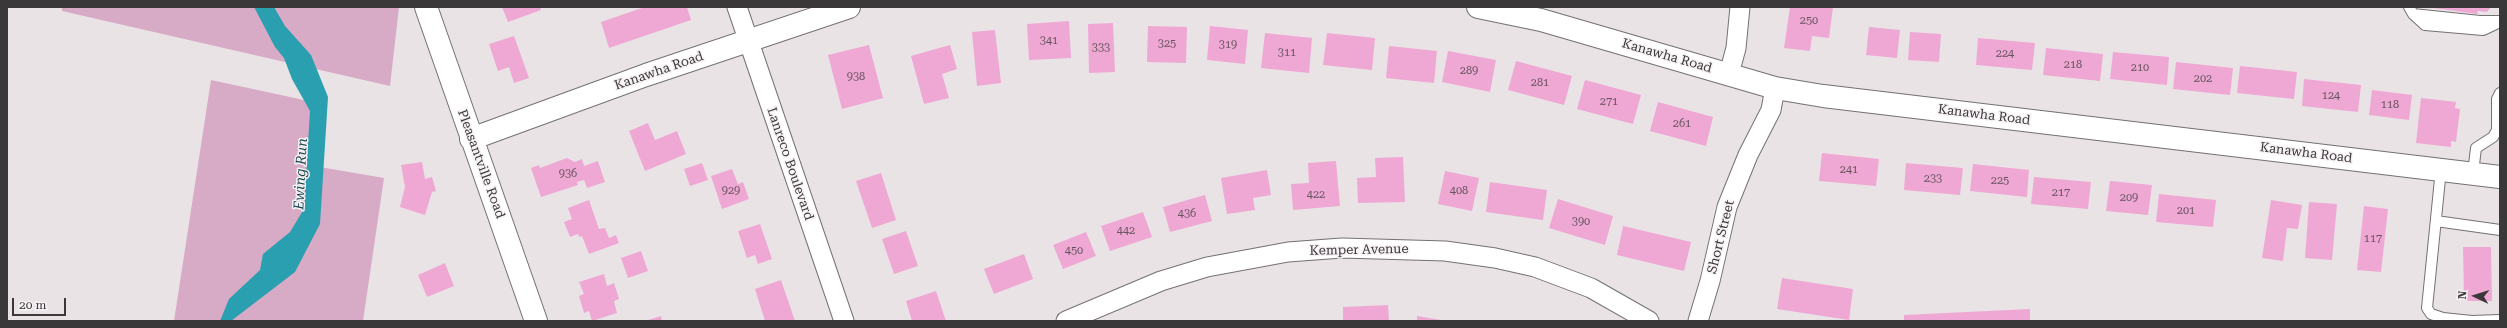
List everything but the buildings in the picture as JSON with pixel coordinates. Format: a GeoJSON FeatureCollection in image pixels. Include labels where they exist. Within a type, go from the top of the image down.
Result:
{"type":"FeatureCollection","features":[{"type":"Feature","properties":{"kind":"street","name":"Pleasantville Road"},"geometry":{"type":"LineString","coordinates":[[426,7],[536,321]]}},
{"type":"Feature","properties":{"kind":"street","name":"Lanreco Boulevard"},"geometry":{"type":"LineString","coordinates":[[737,7],[844,321]]}},
{"type":"Feature","properties":{"kind":"street","name":"Kanawha Road"},"geometry":{"type":"LineString","coordinates":[[471,139],[646,75],[849,7]]}},
{"type":"Feature","properties":{"kind":"street","name":"Kanawha Road"},"geometry":{"type":"LineString","coordinates":[[1478,7],[1541,20],[1776,88],[1830,97],[2500,176]]}},
{"type":"Feature","properties":{"kind":"street"},"geometry":{"type":"LineString","coordinates":[[1729,74],[1736,48],[1740,7]]}},
{"type":"Feature","properties":{"kind":"street","name":"Short Street"},"geometry":{"type":"LineString","coordinates":[[1698,321],[1710,281],[1727,207],[1748,155],[1771,110],[1776,88]]}},
{"type":"Feature","properties":{"kind":"street","name":"Kemper Avenue"},"geometry":{"type":"LineString","coordinates":[[1066,321],[1161,281],[1207,267],[1288,252],[1365,248],[1445,251],[1495,258],[1535,267],[1592,288],[1649,321]]}},
{"type":"Feature","properties":{"kind":"lane"},"geometry":{"type":"LineString","coordinates":[[2411,11],[2425,26],[2483,30],[2500,21]]}},
{"type":"Feature","properties":{"kind":"lane"},"geometry":{"type":"LineString","coordinates":[[2473,173],[2476,148],[2493,137],[2498,130],[2497,99],[2500,93]]}},
{"type":"Feature","properties":{"kind":"lane"},"geometry":{"type":"LineString","coordinates":[[2441,170],[2427,308],[2431,314],[2443,318],[2472,321],[2500,320]]}},
{"type":"Feature","properties":{"kind":"lane"},"geometry":{"type":"LineString","coordinates":[[2436,221],[2500,230]]}},
{"type":"Feature","properties":{"kind":"shaded area"},"geometry":{"type":"Polygon","coordinates":[[[62,7],[399,7],[390,86],[62,11],[62,7]]]}},
{"type":"Feature","properties":{"kind":"shaded area"},"geometry":{"type":"Polygon","coordinates":[[[211,80],[318,103],[308,165],[384,178],[363,321],[174,321],[211,80]]]}},
{"type":"Feature","properties":{"kind":"water"},"geometry":{"type":"Polygon","coordinates":[[[254,7],[274,7],[285,26],[311,55],[328,97],[320,224],[295,272],[231,321],[220,321],[229,299],[260,270],[263,254],[290,232],[304,209],[310,111],[292,79],[284,58],[275,47],[254,7]]]}},
{"type":"Feature","properties":{"kind":"water label","name":"Ewing Run"},"geometry":{"type":"Point","coordinates":[301,174]}}]}
